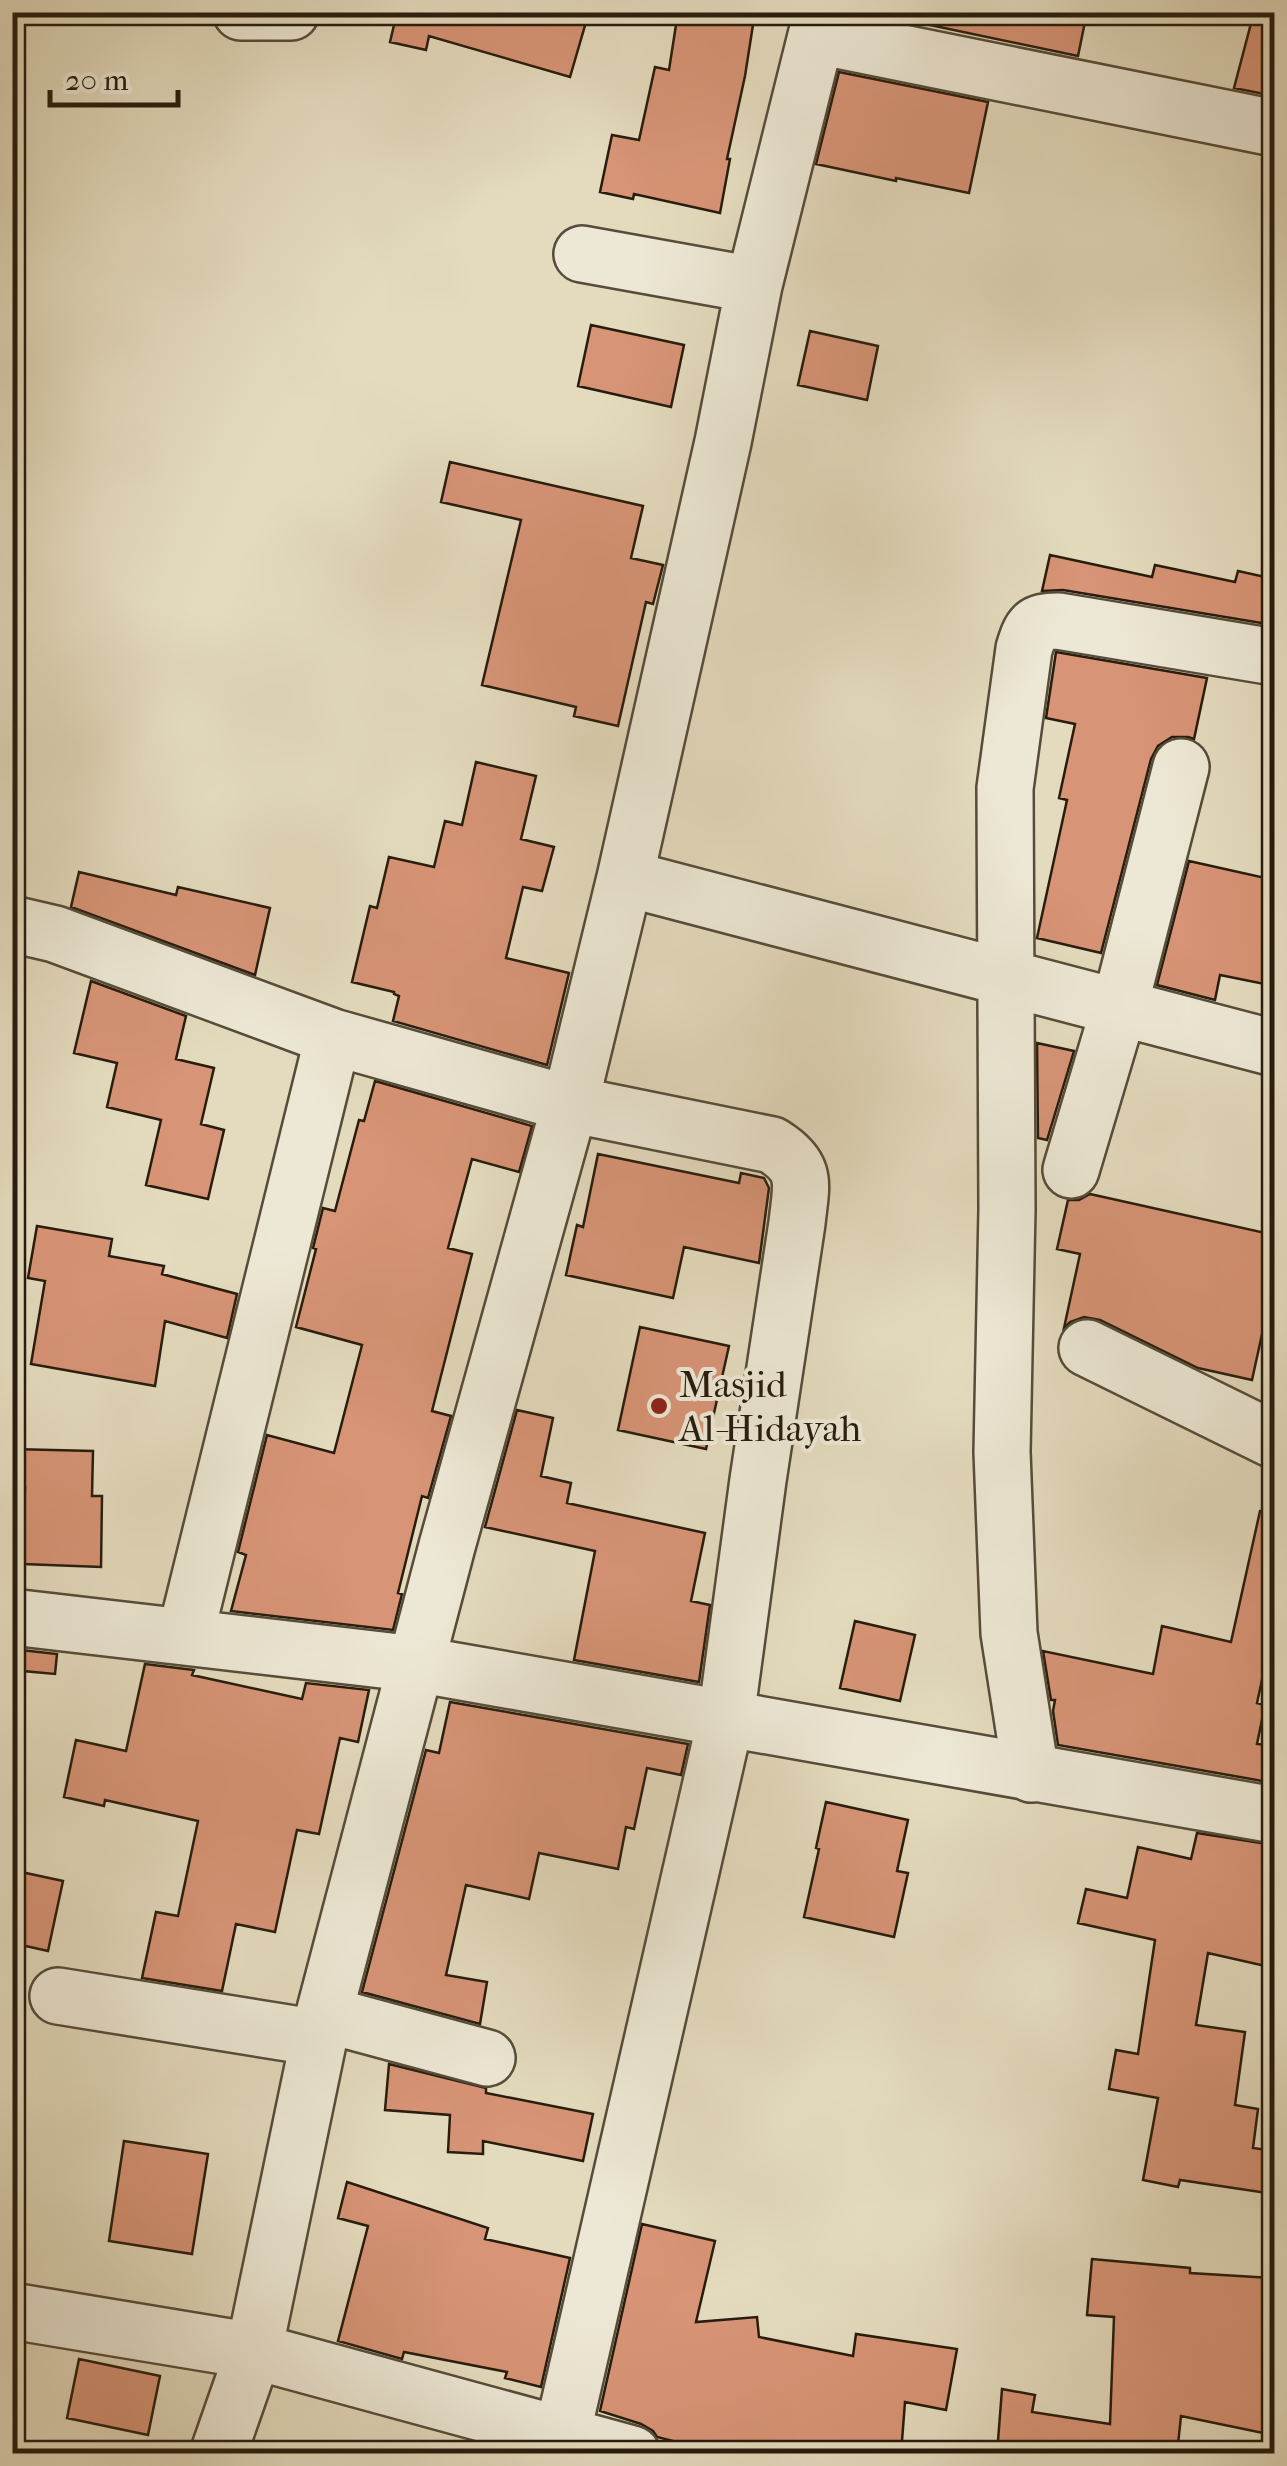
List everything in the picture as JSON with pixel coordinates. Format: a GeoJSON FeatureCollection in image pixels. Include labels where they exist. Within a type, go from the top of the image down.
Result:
{"type":"FeatureCollection","features":[{"type":"Feature","properties":{"kind":"street"},"geometry":{"type":"LineString","coordinates":[[242,12],[291,12]]}},
{"type":"Feature","properties":{"kind":"street"},"geometry":{"type":"LineString","coordinates":[[218,2454],[254,2351],[321,2026],[570,1104],[626,878],[724,442],[754,285],[820,24],[1274,128]]}},
{"type":"Feature","properties":{"kind":"street"},"geometry":{"type":"LineString","coordinates":[[582,254],[754,285]]}},
{"type":"Feature","properties":{"kind":"street"},"geometry":{"type":"LineString","coordinates":[[1031,1774],[1008,1634],[1002,1452],[1007,1210],[1006,788],[1024,650],[1030,630],[1041,621],[1058,620],[1274,657]]}},
{"type":"Feature","properties":{"kind":"street"},"geometry":{"type":"LineString","coordinates":[[1071,1170],[1120,1008],[1181,767]]}},
{"type":"Feature","properties":{"kind":"street"},"geometry":{"type":"LineString","coordinates":[[626,878],[1274,1048]]}},
{"type":"Feature","properties":{"kind":"street"},"geometry":{"type":"LineString","coordinates":[[12,924],[55,934],[333,1038],[570,1104],[772,1145],[797,1166],[801,1183],[797,1223],[726,1718],[562,2435]]}},
{"type":"Feature","properties":{"kind":"street"},"geometry":{"type":"LineString","coordinates":[[185,1637],[333,1038]]}},
{"type":"Feature","properties":{"kind":"street"},"geometry":{"type":"LineString","coordinates":[[1088,1348],[1274,1440]]}},
{"type":"Feature","properties":{"kind":"street"},"geometry":{"type":"LineString","coordinates":[[12,1616],[416,1664],[1274,1815]]}},
{"type":"Feature","properties":{"kind":"street"},"geometry":{"type":"LineString","coordinates":[[58,1996],[321,2026],[487,2058]]}},
{"type":"Feature","properties":{"kind":"street"},"geometry":{"type":"LineString","coordinates":[[12,2311],[254,2351],[632,2454]]}},
{"type":"Feature","properties":{"kind":"building"},"geometry":{"type":"Polygon","coordinates":[[[383,12],[551,12],[586,22],[570,77],[429,36],[426,50],[390,42],[394,25],[381,22],[383,12]]]}},
{"type":"Feature","properties":{"kind":"building"},"geometry":{"type":"Polygon","coordinates":[[[678,12],[755,12],[720,213],[634,194],[633,199],[600,192],[612,135],[639,140],[655,67],[669,70],[678,12]]]}},
{"type":"Feature","properties":{"kind":"building"},"geometry":{"type":"Polygon","coordinates":[[[868,12],[1087,12],[1078,56],[868,12]]]}},
{"type":"Feature","properties":{"kind":"building"},"geometry":{"type":"Polygon","coordinates":[[[1254,12],[1274,12],[1274,96],[1234,88],[1254,12]]]}},
{"type":"Feature","properties":{"kind":"building"},"geometry":{"type":"Polygon","coordinates":[[[839,72],[988,102],[969,193],[816,164],[839,72]]]}},
{"type":"Feature","properties":{"kind":"building"},"geometry":{"type":"Polygon","coordinates":[[[591,325],[684,345],[671,407],[578,386],[591,325]]]}},
{"type":"Feature","properties":{"kind":"building"},"geometry":{"type":"Polygon","coordinates":[[[810,331],[878,346],[867,400],[798,385],[810,331]]]}},
{"type":"Feature","properties":{"kind":"building"},"geometry":{"type":"Polygon","coordinates":[[[450,462],[643,506],[631,558],[663,565],[653,604],[646,602],[618,726],[574,716],[576,707],[482,685],[521,520],[441,502],[450,462]]]}},
{"type":"Feature","properties":{"kind":"building"},"geometry":{"type":"Polygon","coordinates":[[[1050,555],[1152,577],[1155,565],[1235,582],[1238,571],[1274,579],[1274,625],[1063,590],[1042,591],[1050,555]]]}},
{"type":"Feature","properties":{"kind":"building"},"geometry":{"type":"Polygon","coordinates":[[[1056,652],[1207,678],[1194,739],[1172,737],[1158,746],[1151,759],[1101,953],[1037,938],[1067,800],[1059,798],[1075,724],[1046,718],[1056,652]]]}},
{"type":"Feature","properties":{"kind":"building"},"geometry":{"type":"Polygon","coordinates":[[[476,762],[536,776],[521,839],[554,847],[542,891],[523,887],[506,958],[569,973],[547,1065],[393,1021],[399,996],[352,982],[370,906],[377,908],[389,857],[434,867],[445,821],[462,825],[476,762]]]}},
{"type":"Feature","properties":{"kind":"building"},"geometry":{"type":"Polygon","coordinates":[[[1189,861],[1274,880],[1274,986],[1220,975],[1215,1000],[1157,985],[1189,861]]]}},
{"type":"Feature","properties":{"kind":"building"},"geometry":{"type":"Polygon","coordinates":[[[79,872],[176,895],[178,887],[270,908],[255,975],[71,907],[79,872]]]}},
{"type":"Feature","properties":{"kind":"building"},"geometry":{"type":"Polygon","coordinates":[[[91,981],[186,1016],[176,1059],[214,1068],[201,1124],[224,1130],[208,1199],[146,1185],[161,1120],[107,1107],[117,1063],[74,1053],[91,981]]]}},
{"type":"Feature","properties":{"kind":"building"},"geometry":{"type":"Polygon","coordinates":[[[1037,1043],[1074,1051],[1047,1140],[1038,1138],[1037,1043]]]}},
{"type":"Feature","properties":{"kind":"building"},"geometry":{"type":"Polygon","coordinates":[[[375,1081],[532,1126],[519,1172],[472,1159],[448,1248],[472,1254],[432,1411],[451,1416],[428,1498],[422,1496],[393,1630],[231,1611],[246,1555],[238,1552],[267,1435],[334,1453],[362,1345],[296,1327],[323,1208],[335,1211],[359,1120],[364,1121],[375,1081]]]}},
{"type":"Feature","properties":{"kind":"building"},"geometry":{"type":"Polygon","coordinates":[[[598,1154],[739,1183],[741,1173],[764,1178],[769,1188],[759,1263],[684,1247],[673,1298],[566,1275],[577,1225],[583,1227],[598,1154]]]}},
{"type":"Feature","properties":{"kind":"building"},"geometry":{"type":"Polygon","coordinates":[[[1090,1194],[1274,1235],[1274,1308],[1268,1307],[1252,1380],[1198,1368],[1100,1320],[1084,1317],[1064,1328],[1080,1254],[1057,1249],[1068,1200],[1090,1194]]]}},
{"type":"Feature","properties":{"kind":"building"},"geometry":{"type":"Polygon","coordinates":[[[37,1226],[112,1239],[109,1256],[164,1266],[162,1274],[237,1294],[227,1338],[165,1321],[155,1386],[31,1364],[45,1281],[28,1278],[37,1226]]]}},
{"type":"Feature","properties":{"kind":"building"},"geometry":{"type":"Polygon","coordinates":[[[640,1327],[729,1346],[706,1449],[618,1430],[640,1327]]]}},
{"type":"Feature","properties":{"kind":"building"},"geometry":{"type":"Polygon","coordinates":[[[517,1410],[553,1418],[541,1476],[571,1483],[567,1503],[705,1533],[691,1601],[710,1605],[699,1682],[574,1660],[595,1551],[485,1527],[517,1410]]]}},
{"type":"Feature","properties":{"kind":"building"},"geometry":{"type":"Polygon","coordinates":[[[12,1449],[93,1451],[92,1496],[102,1496],[101,1567],[23,1564],[25,1487],[12,1486],[12,1449]]]}},
{"type":"Feature","properties":{"kind":"building"},"geometry":{"type":"Polygon","coordinates":[[[1260,1511],[1274,1512],[1274,1624],[1257,1703],[1265,1705],[1257,1744],[1274,1746],[1274,1783],[1058,1745],[1055,1700],[1051,1700],[1043,1651],[1153,1674],[1162,1626],[1231,1642],[1260,1511]]]}},
{"type":"Feature","properties":{"kind":"building"},"geometry":{"type":"Polygon","coordinates":[[[855,1621],[915,1635],[900,1701],[840,1688],[855,1621]]]}},
{"type":"Feature","properties":{"kind":"building"},"geometry":{"type":"Polygon","coordinates":[[[12,1649],[57,1654],[55,1674],[12,1670],[12,1649]]]}},
{"type":"Feature","properties":{"kind":"building"},"geometry":{"type":"Polygon","coordinates":[[[145,1664],[194,1670],[192,1675],[302,1699],[306,1683],[369,1690],[358,1742],[340,1738],[319,1834],[297,1830],[275,1932],[236,1924],[222,1991],[142,1978],[156,1912],[178,1916],[198,1821],[105,1800],[104,1806],[64,1797],[76,1740],[126,1751],[145,1664]]]}},
{"type":"Feature","properties":{"kind":"building"},"geometry":{"type":"Polygon","coordinates":[[[450,1702],[688,1744],[681,1775],[647,1768],[634,1829],[626,1827],[618,1869],[539,1853],[529,1899],[466,1885],[446,1975],[487,1982],[480,2024],[362,1992],[426,1750],[439,1753],[450,1702]]]}},
{"type":"Feature","properties":{"kind":"building"},"geometry":{"type":"Polygon","coordinates":[[[826,1802],[908,1820],[897,1871],[908,1873],[894,1937],[804,1917],[826,1802]]]}},
{"type":"Feature","properties":{"kind":"building"},"geometry":{"type":"Polygon","coordinates":[[[1197,1833],[1274,1845],[1274,1968],[1208,1953],[1196,2025],[1245,2032],[1235,2105],[1258,2109],[1253,2148],[1274,2151],[1274,2194],[1180,2180],[1178,2187],[1143,2180],[1158,2098],[1109,2089],[1116,2050],[1138,2054],[1155,1940],[1078,1923],[1086,1889],[1127,1898],[1138,1847],[1191,1859],[1197,1833]]]}},
{"type":"Feature","properties":{"kind":"building"},"geometry":{"type":"Polygon","coordinates":[[[12,1870],[63,1881],[48,1951],[12,1943],[12,1870]]]}},
{"type":"Feature","properties":{"kind":"building"},"geometry":{"type":"Polygon","coordinates":[[[389,2064],[486,2088],[486,2093],[593,2114],[583,2161],[483,2141],[483,2154],[448,2152],[450,2115],[385,2110],[389,2064]]]}},
{"type":"Feature","properties":{"kind":"building"},"geometry":{"type":"Polygon","coordinates":[[[124,2141],[208,2154],[192,2254],[109,2241],[124,2141]]]}},
{"type":"Feature","properties":{"kind":"building"},"geometry":{"type":"Polygon","coordinates":[[[347,2182],[488,2228],[485,2239],[570,2258],[541,2387],[505,2378],[507,2372],[404,2352],[402,2359],[338,2341],[368,2226],[338,2218],[347,2182]]]}},
{"type":"Feature","properties":{"kind":"building"},"geometry":{"type":"Polygon","coordinates":[[[642,2224],[715,2241],[696,2322],[757,2317],[759,2337],[853,2356],[856,2334],[957,2349],[946,2410],[905,2402],[901,2454],[698,2454],[700,2448],[657,2437],[641,2424],[600,2411],[642,2224]]]}},
{"type":"Feature","properties":{"kind":"building"},"geometry":{"type":"Polygon","coordinates":[[[1092,2259],[1190,2268],[1190,2273],[1274,2278],[1274,2401],[1268,2434],[1181,2416],[1177,2454],[997,2454],[1002,2389],[1035,2395],[1032,2412],[1110,2424],[1114,2317],[1087,2315],[1092,2259]]]}},
{"type":"Feature","properties":{"kind":"building"},"geometry":{"type":"Polygon","coordinates":[[[79,2359],[160,2376],[148,2435],[67,2418],[79,2359]]]}},
{"type":"Feature","properties":{"kind":"place","name":"Masjid Al-Hidayah"},"geometry":{"type":"Point","coordinates":[659,1406]}}]}
